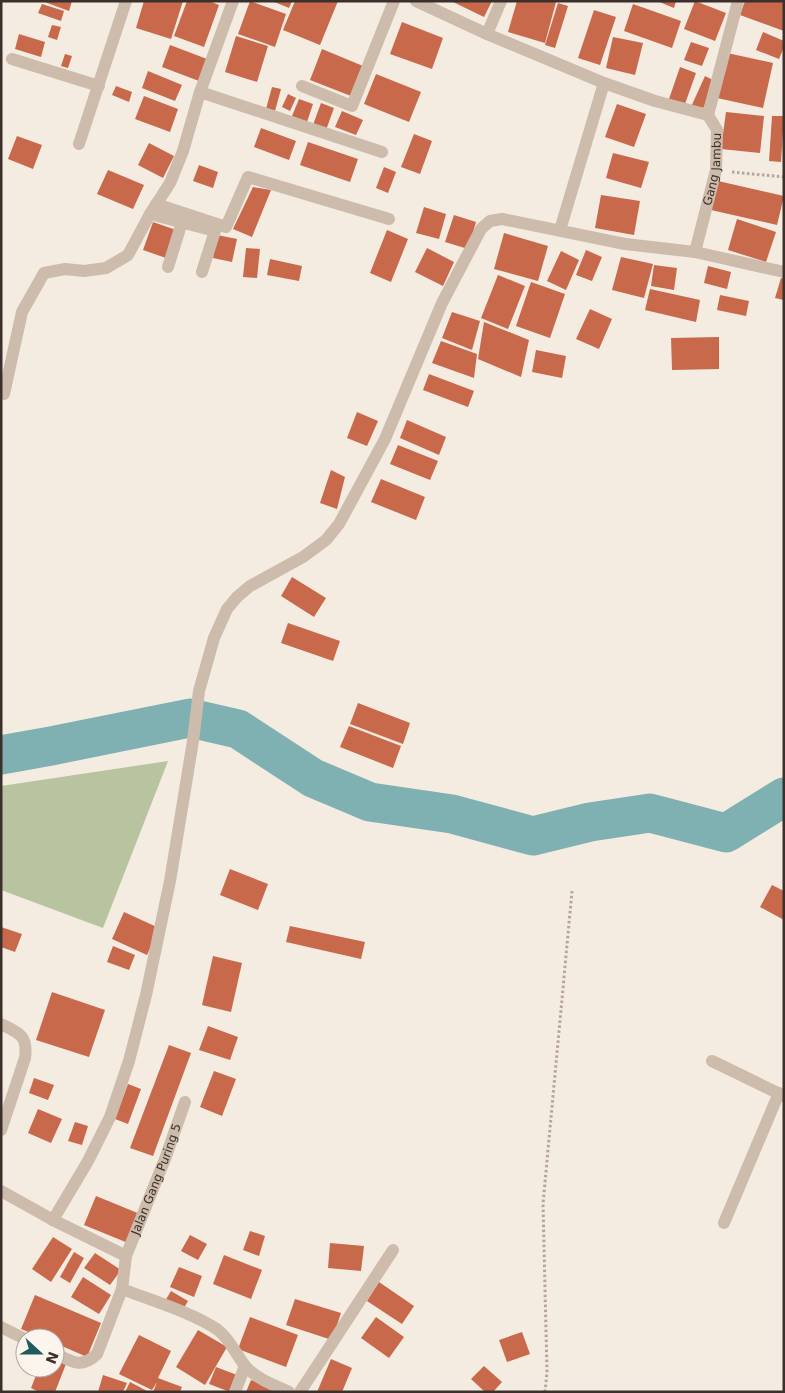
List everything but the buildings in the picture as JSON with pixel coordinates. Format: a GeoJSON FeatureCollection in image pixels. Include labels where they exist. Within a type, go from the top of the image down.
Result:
{"type":"FeatureCollection","features":[{"type":"Feature","properties":{"kind":"street"},"geometry":{"type":"LineString","coordinates":[[79,144],[126,1]]}},
{"type":"Feature","properties":{"kind":"street"},"geometry":{"type":"LineString","coordinates":[[4,394],[22,312],[44,273],[65,269],[84,271],[106,268],[128,255],[153,209],[170,183],[233,1]]}},
{"type":"Feature","properties":{"kind":"street"},"geometry":{"type":"LineString","coordinates":[[302,86],[352,106],[394,1]]}},
{"type":"Feature","properties":{"kind":"street"},"geometry":{"type":"LineString","coordinates":[[416,1],[487,34],[604,83],[655,101],[708,115]]}},
{"type":"Feature","properties":{"kind":"street"},"geometry":{"type":"LineString","coordinates":[[487,34],[501,1]]}},
{"type":"Feature","properties":{"kind":"street","name":"Gang Jambu"},"geometry":{"type":"LineString","coordinates":[[695,252],[716,170],[717,130],[708,115],[738,1]]}},
{"type":"Feature","properties":{"kind":"street"},"geometry":{"type":"LineString","coordinates":[[12,59],[99,86]]}},
{"type":"Feature","properties":{"kind":"street"},"geometry":{"type":"LineString","coordinates":[[560,230],[604,83]]}},
{"type":"Feature","properties":{"kind":"street"},"geometry":{"type":"LineString","coordinates":[[200,92],[382,152]]}},
{"type":"Feature","properties":{"kind":"street"},"geometry":{"type":"LineString","coordinates":[[153,209],[226,227],[248,177],[389,219]]}},
{"type":"Feature","properties":{"kind":"street"},"geometry":{"type":"LineString","coordinates":[[153,209],[182,222],[215,231],[202,272]]}},
{"type":"Feature","properties":{"kind":"street"},"geometry":{"type":"LineString","coordinates":[[53,1220],[88,1161],[105,1126],[121,1087],[129,1061],[146,995],[170,881],[193,741],[199,691],[214,638],[227,609],[250,586],[302,557],[326,540],[339,524],[385,439],[442,303],[481,229],[490,221],[502,219],[625,244],[695,252],[784,272]]}},
{"type":"Feature","properties":{"kind":"street"},"geometry":{"type":"LineString","coordinates":[[168,267],[182,222]]}},
{"type":"Feature","properties":{"kind":"street"},"geometry":{"type":"LineString","coordinates":[[1,1024],[20,1034],[26,1049],[25,1058],[1,1130]]}},
{"type":"Feature","properties":{"kind":"street"},"geometry":{"type":"LineString","coordinates":[[712,1061],[781,1094],[724,1223]]}},
{"type":"Feature","properties":{"kind":"street","name":"Jalan Gang Puring 5"},"geometry":{"type":"LineString","coordinates":[[65,1359],[82,1364],[90,1362],[97,1354],[122,1290],[126,1256],[165,1159],[185,1102]]}},
{"type":"Feature","properties":{"kind":"street"},"geometry":{"type":"LineString","coordinates":[[1,1191],[53,1220],[126,1256]]}},
{"type":"Feature","properties":{"kind":"street"},"geometry":{"type":"LineString","coordinates":[[300,1392],[393,1250]]}},
{"type":"Feature","properties":{"kind":"street"},"geometry":{"type":"LineString","coordinates":[[122,1290],[198,1319],[218,1330],[253,1374],[289,1392]]}},
{"type":"Feature","properties":{"kind":"street"},"geometry":{"type":"LineString","coordinates":[[1,1327],[15,1333]]}},
{"type":"Feature","properties":{"kind":"street"},"geometry":{"type":"LineString","coordinates":[[235,1392],[245,1366]]}},
{"type":"Feature","properties":{"kind":"path"},"geometry":{"type":"LineString","coordinates":[[716,170],[784,177]]}},
{"type":"Feature","properties":{"kind":"path"},"geometry":{"type":"LineString","coordinates":[[544,1392],[547,1372],[543,1204],[572,891]]}},
{"type":"Feature","properties":{"kind":"green space"},"geometry":{"type":"Polygon","coordinates":[[[168,761],[103,928],[1,890],[1,786],[168,761]]]}},
{"type":"Feature","properties":{"kind":"waterway"},"geometry":{"type":"LineString","coordinates":[[1,755],[190,718],[238,729],[313,778],[370,802],[452,814],[533,836],[590,822],[650,813],[726,833],[784,797]]}}]}
